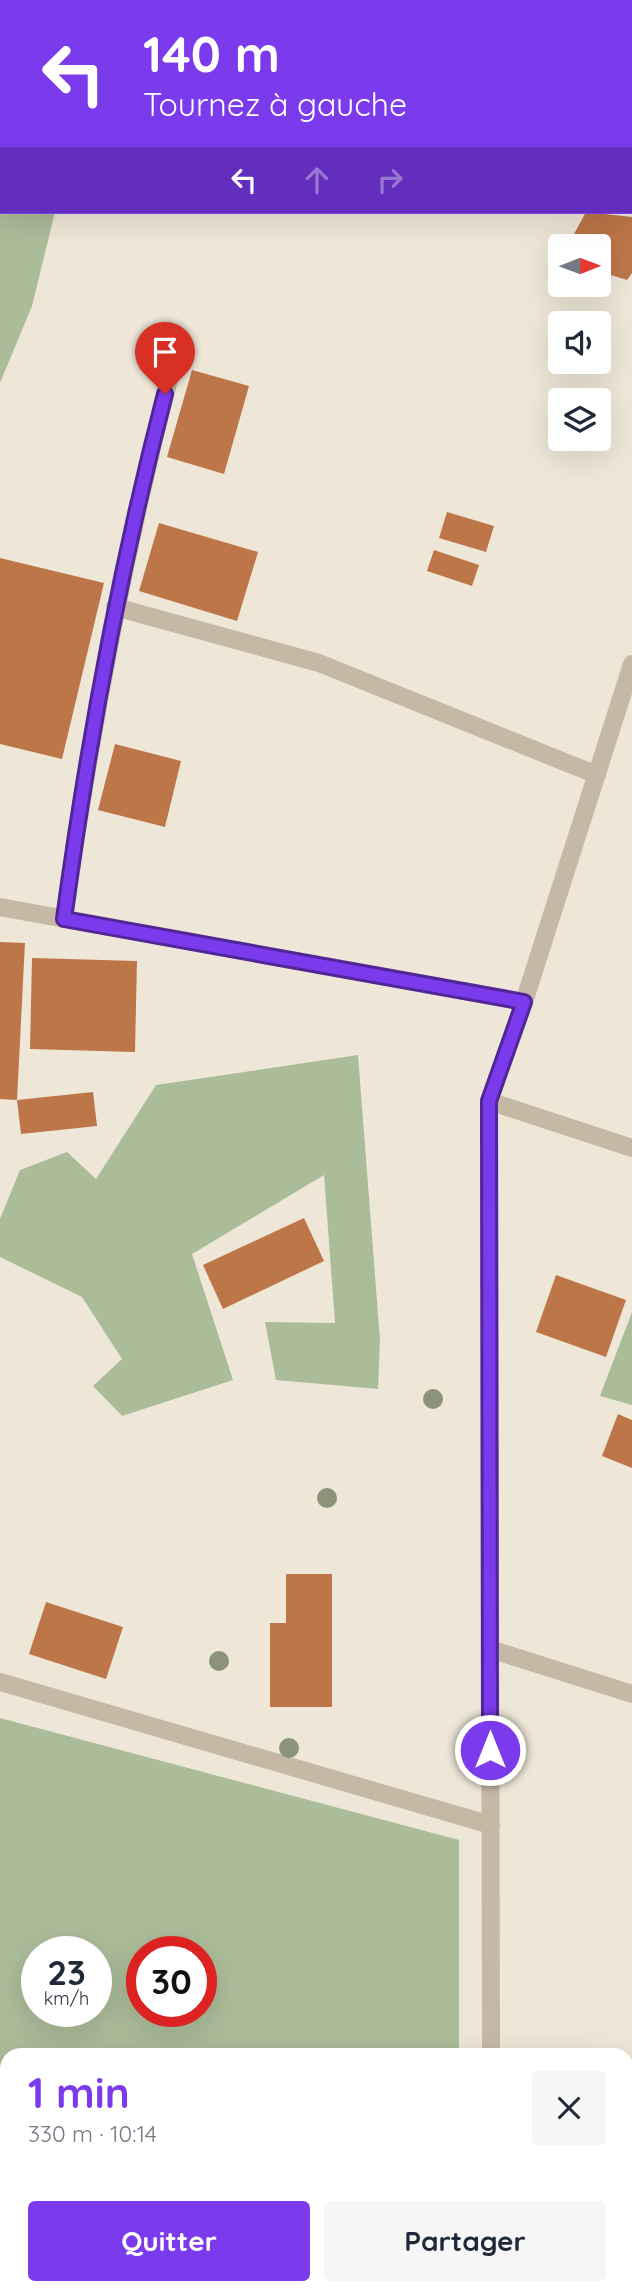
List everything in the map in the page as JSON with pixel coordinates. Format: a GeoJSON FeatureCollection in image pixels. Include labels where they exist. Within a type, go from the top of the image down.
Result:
{"type":"FeatureCollection","features":[{"type":"Feature","properties":{"kind":"street"},"geometry":{"type":"LineString","coordinates":[[64,919],[84,774],[115,607],[140,490],[171,371]]}},
{"type":"Feature","properties":{"kind":"street"},"geometry":{"type":"LineString","coordinates":[[115,607],[319,663],[597,775]]}},
{"type":"Feature","properties":{"kind":"street"},"geometry":{"type":"LineString","coordinates":[[491,2048],[489,1101],[524,1002],[632,664]]}},
{"type":"Feature","properties":{"kind":"street"},"geometry":{"type":"LineString","coordinates":[[0,907],[524,1002]]}},
{"type":"Feature","properties":{"kind":"street"},"geometry":{"type":"LineString","coordinates":[[489,1101],[632,1148]]}},
{"type":"Feature","properties":{"kind":"street"},"geometry":{"type":"LineString","coordinates":[[490,1649],[632,1694]]}},
{"type":"Feature","properties":{"kind":"street"},"geometry":{"type":"LineString","coordinates":[[0,1682],[491,1825]]}},
{"type":"Feature","properties":{"kind":"green space"},"geometry":{"type":"Polygon","coordinates":[[[0,214],[55,214],[32,306],[0,383],[0,214]]]}},
{"type":"Feature","properties":{"kind":"green space"},"geometry":{"type":"Polygon","coordinates":[[[358,1055],[380,1340],[378,1389],[276,1380],[265,1322],[335,1323],[324,1175],[192,1254],[233,1380],[122,1416],[93,1386],[122,1359],[82,1297],[0,1257],[0,1219],[20,1170],[67,1152],[96,1179],[156,1085],[358,1055]]]}},
{"type":"Feature","properties":{"kind":"green space"},"geometry":{"type":"Polygon","coordinates":[[[632,1312],[632,1405],[600,1396],[632,1312]]]}},
{"type":"Feature","properties":{"kind":"green space"},"geometry":{"type":"Polygon","coordinates":[[[0,1718],[459,1840],[459,2048],[0,2048],[0,1718]]]}},
{"type":"Feature","properties":{"kind":"building"},"geometry":{"type":"Polygon","coordinates":[[[585,214],[632,217],[632,273],[627,280],[611,275],[611,234],[574,234],[585,214]]]}},
{"type":"Feature","properties":{"kind":"building"},"geometry":{"type":"Polygon","coordinates":[[[192,370],[249,386],[224,474],[167,457],[192,370]]]}},
{"type":"Feature","properties":{"kind":"building"},"geometry":{"type":"Polygon","coordinates":[[[447,512],[494,526],[486,552],[439,538],[447,512]]]}},
{"type":"Feature","properties":{"kind":"building"},"geometry":{"type":"Polygon","coordinates":[[[159,523],[258,552],[237,621],[139,591],[159,523]]]}},
{"type":"Feature","properties":{"kind":"building"},"geometry":{"type":"Polygon","coordinates":[[[434,550],[479,565],[472,586],[427,571],[434,550]]]}},
{"type":"Feature","properties":{"kind":"building"},"geometry":{"type":"Polygon","coordinates":[[[0,558],[104,583],[62,759],[0,744],[0,558]]]}},
{"type":"Feature","properties":{"kind":"building"},"geometry":{"type":"Polygon","coordinates":[[[115,744],[181,761],[165,827],[98,810],[115,744]]]}},
{"type":"Feature","properties":{"kind":"building"},"geometry":{"type":"Polygon","coordinates":[[[0,942],[25,943],[17,1100],[0,1099],[0,942]]]}},
{"type":"Feature","properties":{"kind":"building"},"geometry":{"type":"Polygon","coordinates":[[[32,958],[137,961],[135,1052],[30,1049],[32,958]]]}},
{"type":"Feature","properties":{"kind":"building"},"geometry":{"type":"Polygon","coordinates":[[[93,1092],[97,1126],[21,1134],[17,1100],[93,1092]]]}},
{"type":"Feature","properties":{"kind":"building"},"geometry":{"type":"Polygon","coordinates":[[[304,1218],[324,1261],[223,1309],[203,1265],[304,1218]]]}},
{"type":"Feature","properties":{"kind":"building"},"geometry":{"type":"Polygon","coordinates":[[[556,1275],[626,1300],[606,1357],[536,1332],[556,1275]]]}},
{"type":"Feature","properties":{"kind":"building"},"geometry":{"type":"Polygon","coordinates":[[[618,1414],[632,1420],[632,1468],[602,1456],[618,1414]]]}},
{"type":"Feature","properties":{"kind":"building"},"geometry":{"type":"Polygon","coordinates":[[[286,1574],[332,1574],[332,1707],[270,1707],[270,1623],[286,1623],[286,1574]]]}},
{"type":"Feature","properties":{"kind":"building"},"geometry":{"type":"Polygon","coordinates":[[[46,1602],[123,1627],[106,1679],[29,1654],[46,1602]]]}},
{"type":"Feature","properties":{"kind":"route"},"geometry":{"type":"LineString","coordinates":[[165,394],[140,490],[115,607],[84,774],[64,919],[524,1002],[489,1101],[490,1750]]}}]}
